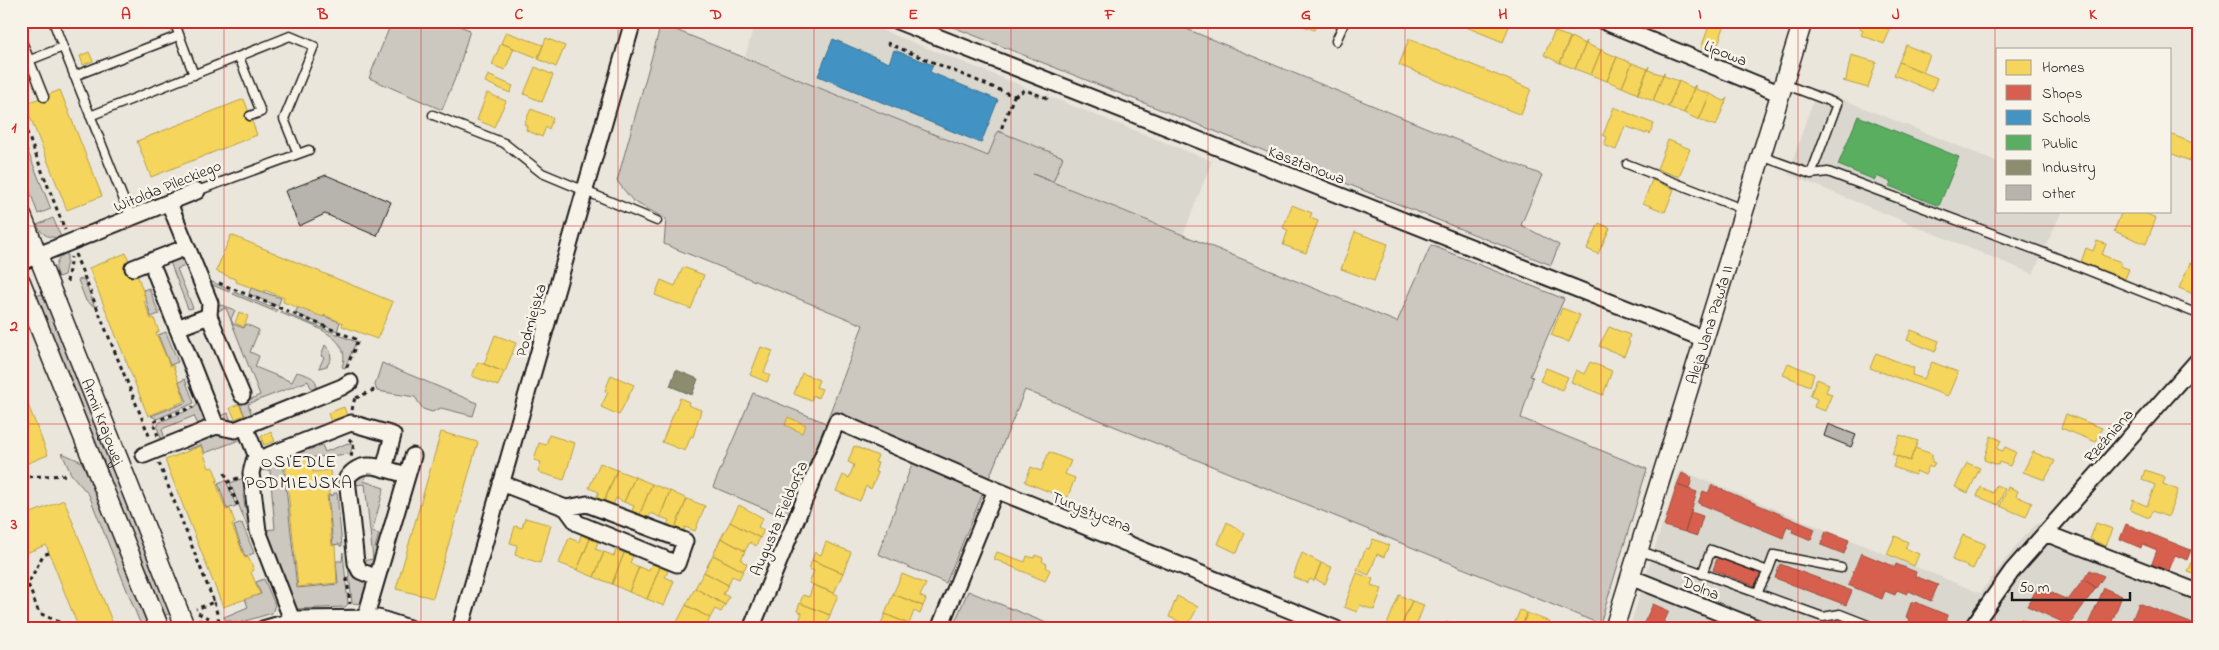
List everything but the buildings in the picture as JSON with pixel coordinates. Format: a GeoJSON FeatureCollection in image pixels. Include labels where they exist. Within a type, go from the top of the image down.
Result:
{"type":"FeatureCollection","features":[{"type":"Feature","properties":{"kind":"street","name":"Podmiejska"},"geometry":{"type":"LineString","coordinates":[[460,629],[633,21]]}},
{"type":"Feature","properties":{"kind":"street","name":"Kasztanowa"},"geometry":{"type":"LineString","coordinates":[[897,21],[1704,338]]}},
{"type":"Feature","properties":{"kind":"street","name":"Lipowa"},"geometry":{"type":"LineString","coordinates":[[1603,21],[1783,89]]}},
{"type":"Feature","properties":{"kind":"street","name":"Aleja Jana Pawła II"},"geometry":{"type":"LineString","coordinates":[[1614,629],[1803,21]]}},
{"type":"Feature","properties":{"kind":"street","name":"Witolda Pileckiego"},"geometry":{"type":"LineString","coordinates":[[21,262],[197,191]]}},
{"type":"Feature","properties":{"kind":"street"},"geometry":{"type":"LineString","coordinates":[[169,203],[210,303],[209,316],[242,395]]}},
{"type":"Feature","properties":{"kind":"street","name":"Armii Krajowej"},"geometry":{"type":"LineString","coordinates":[[21,213],[186,629]]}},
{"type":"Feature","properties":{"kind":"street"},"geometry":{"type":"LineString","coordinates":[[133,268],[187,247]]}},
{"type":"Feature","properties":{"kind":"street"},"geometry":{"type":"LineString","coordinates":[[155,272],[216,426]]}},
{"type":"Feature","properties":{"kind":"street","name":"Armii Krajowej"},"geometry":{"type":"LineString","coordinates":[[21,282],[160,629]]}},
{"type":"Feature","properties":{"kind":"street"},"geometry":{"type":"LineString","coordinates":[[177,328],[209,316]]}},
{"type":"Feature","properties":{"kind":"street","name":"Rzeźniana"},"geometry":{"type":"LineString","coordinates":[[1971,629],[2012,571],[2198,360]]}},
{"type":"Feature","properties":{"kind":"street"},"geometry":{"type":"LineString","coordinates":[[154,452],[216,426],[235,430],[342,387],[346,380]]}},
{"type":"Feature","properties":{"kind":"street","name":"Turystyczna"},"geometry":{"type":"LineString","coordinates":[[837,421],[996,490],[1336,629]]}},
{"type":"Feature","properties":{"kind":"street","name":"Augusta Fieldorfa"},"geometry":{"type":"LineString","coordinates":[[751,629],[837,421]]}},
{"type":"Feature","properties":{"kind":"street"},"geometry":{"type":"LineString","coordinates":[[292,620],[258,531],[251,473],[254,461],[347,424],[393,435],[384,469]]}},
{"type":"Feature","properties":{"kind":"street"},"geometry":{"type":"LineString","coordinates":[[245,426],[258,460]]}},
{"type":"Feature","properties":{"kind":"street"},"geometry":{"type":"LineString","coordinates":[[365,618],[412,456]]}},
{"type":"Feature","properties":{"kind":"street"},"geometry":{"type":"LineString","coordinates":[[377,578],[360,571],[356,564],[347,485],[348,478],[356,468],[365,464],[407,475]]}},
{"type":"Feature","properties":{"kind":"street"},"geometry":{"type":"LineString","coordinates":[[501,483],[566,508],[587,504],[685,542],[677,564],[577,523],[566,508]]}},
{"type":"Feature","properties":{"kind":"street"},"geometry":{"type":"LineString","coordinates":[[939,629],[996,490]]}},
{"type":"Feature","properties":{"kind":"street"},"geometry":{"type":"LineString","coordinates":[[2045,533],[2198,592]]}},
{"type":"Feature","properties":{"kind":"street","name":"Dolna"},"geometry":{"type":"LineString","coordinates":[[1630,577],[1760,629]]}},
{"type":"Feature","properties":{"kind":"street"},"geometry":{"type":"LineString","coordinates":[[263,629],[292,620],[365,618],[378,618],[412,629]]}},
{"type":"Feature","properties":{"kind":"lane"},"geometry":{"type":"LineString","coordinates":[[53,21],[131,218]]}},
{"type":"Feature","properties":{"kind":"lane"},"geometry":{"type":"LineString","coordinates":[[174,21],[194,75]]}},
{"type":"Feature","properties":{"kind":"lane"},"geometry":{"type":"LineString","coordinates":[[1336,41],[1345,21]]}},
{"type":"Feature","properties":{"kind":"lane"},"geometry":{"type":"LineString","coordinates":[[74,76],[178,36]]}},
{"type":"Feature","properties":{"kind":"lane"},"geometry":{"type":"LineString","coordinates":[[90,116],[290,36],[314,46],[284,119],[298,154]]}},
{"type":"Feature","properties":{"kind":"lane"},"geometry":{"type":"LineString","coordinates":[[21,39],[44,97]]}},
{"type":"Feature","properties":{"kind":"lane"},"geometry":{"type":"LineString","coordinates":[[30,60],[63,46]]}},
{"type":"Feature","properties":{"kind":"lane"},"geometry":{"type":"LineString","coordinates":[[239,56],[261,112],[250,116]]}},
{"type":"Feature","properties":{"kind":"lane"},"geometry":{"type":"LineString","coordinates":[[1783,89],[1837,104],[1812,174]]}},
{"type":"Feature","properties":{"kind":"lane"},"geometry":{"type":"LineString","coordinates":[[433,115],[504,143],[542,173],[657,221]]}},
{"type":"Feature","properties":{"kind":"lane","name":"Witolda Pileckiego"},"geometry":{"type":"LineString","coordinates":[[197,191],[309,150]]}},
{"type":"Feature","properties":{"kind":"lane"},"geometry":{"type":"LineString","coordinates":[[1761,156],[1812,174],[1828,172],[2047,254],[2198,314]]}},
{"type":"Feature","properties":{"kind":"lane"},"geometry":{"type":"LineString","coordinates":[[1627,164],[1745,210]]}},
{"type":"Feature","properties":{"kind":"lane"},"geometry":{"type":"LineString","coordinates":[[1638,550],[1823,617],[1840,614],[1878,629]]}},
{"type":"Feature","properties":{"kind":"lane"},"geometry":{"type":"LineString","coordinates":[[1702,574],[1711,550],[1768,571]]}},
{"type":"Feature","properties":{"kind":"lane"},"geometry":{"type":"LineString","coordinates":[[1757,594],[1774,554],[1841,568]]}},
{"type":"Feature","properties":{"kind":"path"},"geometry":{"type":"LineString","coordinates":[[887,43],[1014,96],[1000,132]]}},
{"type":"Feature","properties":{"kind":"path"},"geometry":{"type":"LineString","coordinates":[[21,116],[57,211]]}},
{"type":"Feature","properties":{"kind":"path"},"geometry":{"type":"LineString","coordinates":[[73,251],[78,256],[214,602],[221,629]]}},
{"type":"Feature","properties":{"kind":"path"},"geometry":{"type":"LineString","coordinates":[[212,280],[358,340],[346,380],[355,398],[347,424],[350,442],[354,444],[350,462]]}},
{"type":"Feature","properties":{"kind":"path"},"geometry":{"type":"LineString","coordinates":[[355,398],[376,389]]}},
{"type":"Feature","properties":{"kind":"path"},"geometry":{"type":"LineString","coordinates":[[154,452],[153,422],[194,407],[196,404]]}},
{"type":"Feature","properties":{"kind":"path"},"geometry":{"type":"LineString","coordinates":[[225,473],[228,482]]}},
{"type":"Feature","properties":{"kind":"path"},"geometry":{"type":"LineString","coordinates":[[21,477],[68,476]]}},
{"type":"Feature","properties":{"kind":"path"},"geometry":{"type":"LineString","coordinates":[[49,552],[43,555],[28,584],[40,613],[68,626],[69,629]]}},
{"type":"Feature","properties":{"kind":"path"},"geometry":{"type":"LineString","coordinates":[[196,609],[214,602]]}},
{"type":"Feature","properties":{"kind":"shaded area"},"geometry":{"type":"Polygon","coordinates":[[[392,21],[458,21],[457,25],[470,30],[458,71],[442,110],[369,78],[392,21]]]}},
{"type":"Feature","properties":{"kind":"shaded area"},"geometry":{"type":"Polygon","coordinates":[[[755,21],[859,21],[1212,161],[1183,235],[745,57],[755,21]]]}},
{"type":"Feature","properties":{"kind":"shaded area"},"geometry":{"type":"Polygon","coordinates":[[[938,21],[1167,21],[1542,175],[1521,225],[1559,245],[1551,265],[938,21]]]}},
{"type":"Feature","properties":{"kind":"shaded area"},"geometry":{"type":"Polygon","coordinates":[[[661,24],[988,156],[998,131],[1063,157],[1053,182],[1033,174],[1397,322],[1431,245],[1564,299],[1530,376],[1533,377],[1521,418],[1647,469],[1600,624],[1025,390],[946,583],[878,554],[914,459],[826,424],[787,518],[713,487],[753,393],[826,423],[863,325],[664,244],[666,219],[633,201],[617,181],[661,24]]]}},
{"type":"Feature","properties":{"kind":"shaded area"},"geometry":{"type":"Polygon","coordinates":[[[1817,89],[1996,161],[1996,212],[2062,212],[2033,274],[1788,174],[1817,89]]]}},
{"type":"Feature","properties":{"kind":"shaded area"},"geometry":{"type":"Polygon","coordinates":[[[21,134],[51,209],[38,214],[21,166],[21,134]]]}},
{"type":"Feature","properties":{"kind":"shaded area"},"geometry":{"type":"Polygon","coordinates":[[[53,218],[61,237],[46,235],[37,225],[53,218]]]}},
{"type":"Feature","properties":{"kind":"shaded area"},"geometry":{"type":"Polygon","coordinates":[[[194,241],[210,281],[230,290],[229,292],[210,284],[194,241]]]}},
{"type":"Feature","properties":{"kind":"shaded area"},"geometry":{"type":"Polygon","coordinates":[[[67,252],[64,275],[58,277],[57,263],[67,252]]]}},
{"type":"Feature","properties":{"kind":"shaded area"},"geometry":{"type":"Polygon","coordinates":[[[182,259],[188,265],[177,269],[193,308],[188,309],[170,262],[182,259]]]}},
{"type":"Feature","properties":{"kind":"shaded area"},"geometry":{"type":"Polygon","coordinates":[[[84,279],[95,307],[86,301],[78,280],[84,279]]]}},
{"type":"Feature","properties":{"kind":"shaded area"},"geometry":{"type":"Polygon","coordinates":[[[149,288],[159,314],[151,317],[143,290],[149,288]]]}},
{"type":"Feature","properties":{"kind":"shaded area"},"geometry":{"type":"Polygon","coordinates":[[[251,288],[281,298],[278,306],[249,294],[251,288]]]}},
{"type":"Feature","properties":{"kind":"shaded area"},"geometry":{"type":"Polygon","coordinates":[[[234,292],[277,310],[276,312],[233,294],[234,292]]]}},
{"type":"Feature","properties":{"kind":"shaded area"},"geometry":{"type":"Polygon","coordinates":[[[45,293],[171,613],[163,616],[36,296],[45,293]]]}},
{"type":"Feature","properties":{"kind":"shaded area"},"geometry":{"type":"Polygon","coordinates":[[[221,305],[235,310],[231,319],[233,324],[244,328],[246,324],[259,330],[250,352],[259,356],[255,367],[292,382],[297,372],[304,374],[314,379],[316,389],[313,392],[308,381],[248,404],[252,416],[233,424],[224,423],[219,417],[228,413],[231,421],[245,416],[240,404],[260,395],[226,308],[215,312],[217,306],[221,305]]]}},
{"type":"Feature","properties":{"kind":"shaded area"},"geometry":{"type":"Polygon","coordinates":[[[298,307],[340,322],[337,331],[295,313],[298,307]]]}},
{"type":"Feature","properties":{"kind":"shaded area"},"geometry":{"type":"Polygon","coordinates":[[[281,311],[356,342],[345,368],[342,367],[344,356],[341,346],[334,338],[324,331],[281,313],[281,311]]]}},
{"type":"Feature","properties":{"kind":"shaded area"},"geometry":{"type":"Polygon","coordinates":[[[166,332],[178,362],[170,365],[158,335],[166,332]]]}},
{"type":"Feature","properties":{"kind":"shaded area"},"geometry":{"type":"Polygon","coordinates":[[[177,343],[205,415],[199,427],[194,416],[162,429],[165,439],[162,441],[157,427],[160,422],[194,408],[198,403],[175,344],[177,343]]]}},
{"type":"Feature","properties":{"kind":"shaded area"},"geometry":{"type":"Polygon","coordinates":[[[325,345],[330,351],[331,359],[327,366],[319,368],[324,357],[321,356],[325,345]]]}},
{"type":"Feature","properties":{"kind":"shaded area"},"geometry":{"type":"Polygon","coordinates":[[[382,363],[477,403],[473,416],[441,408],[432,412],[423,409],[415,397],[377,391],[375,385],[382,363]]]}},
{"type":"Feature","properties":{"kind":"shaded area"},"geometry":{"type":"Polygon","coordinates":[[[185,379],[194,403],[157,419],[151,416],[187,402],[179,382],[185,379]]]}},
{"type":"Feature","properties":{"kind":"shaded area"},"geometry":{"type":"Polygon","coordinates":[[[214,433],[237,436],[242,439],[205,453],[201,445],[187,450],[185,444],[214,433]]]}},
{"type":"Feature","properties":{"kind":"shaded area"},"geometry":{"type":"Polygon","coordinates":[[[348,443],[353,446],[350,454],[283,460],[297,588],[338,584],[336,561],[342,561],[343,552],[348,604],[345,607],[296,609],[264,530],[275,529],[270,470],[258,471],[259,467],[307,446],[309,450],[322,445],[325,452],[348,443]]]}},
{"type":"Feature","properties":{"kind":"shaded area"},"geometry":{"type":"Polygon","coordinates":[[[62,453],[80,461],[87,469],[147,622],[140,623],[89,495],[71,474],[62,453]]]}},
{"type":"Feature","properties":{"kind":"shaded area"},"geometry":{"type":"Polygon","coordinates":[[[367,470],[364,481],[384,488],[372,532],[379,534],[375,548],[379,550],[374,566],[368,568],[362,561],[373,559],[365,484],[354,485],[354,480],[367,470]]]}},
{"type":"Feature","properties":{"kind":"shaded area"},"geometry":{"type":"Polygon","coordinates":[[[1680,470],[1980,593],[2023,537],[2038,523],[2198,584],[2198,629],[1629,629],[1680,470]]]}},
{"type":"Feature","properties":{"kind":"shaded area"},"geometry":{"type":"Polygon","coordinates":[[[246,477],[248,493],[243,494],[245,508],[249,508],[272,589],[230,483],[246,477]]]}},
{"type":"Feature","properties":{"kind":"shaded area"},"geometry":{"type":"Polygon","coordinates":[[[226,480],[236,506],[227,509],[218,483],[226,480]]]}},
{"type":"Feature","properties":{"kind":"shaded area"},"geometry":{"type":"Polygon","coordinates":[[[334,493],[337,493],[342,546],[339,544],[333,545],[328,496],[334,495],[334,493]]]}},
{"type":"Feature","properties":{"kind":"shaded area"},"geometry":{"type":"Polygon","coordinates":[[[242,523],[254,553],[245,557],[234,526],[242,523]]]}},
{"type":"Feature","properties":{"kind":"shaded area"},"geometry":{"type":"Polygon","coordinates":[[[347,555],[349,555],[367,582],[363,604],[352,603],[347,555]]]}},
{"type":"Feature","properties":{"kind":"shaded area"},"geometry":{"type":"Polygon","coordinates":[[[264,579],[275,605],[272,613],[239,623],[226,620],[224,617],[248,607],[245,599],[261,594],[256,582],[264,579]]]}},
{"type":"Feature","properties":{"kind":"shaded area"},"geometry":{"type":"Polygon","coordinates":[[[968,591],[1061,629],[952,629],[968,591]]]}},
{"type":"Feature","properties":{"kind":"shaded area"},"geometry":{"type":"Polygon","coordinates":[[[201,619],[209,623],[213,629],[198,629],[194,620],[201,619]]]}},
{"type":"Feature","properties":{"kind":"shaded area"},"geometry":{"type":"Polygon","coordinates":[[[333,626],[378,629],[297,629],[333,626]]]}},
{"type":"Feature","properties":{"kind":"district","name":"OSIEDLE PODMIEJSKA"},"geometry":{"type":"Point","coordinates":[299,471]}}]}
